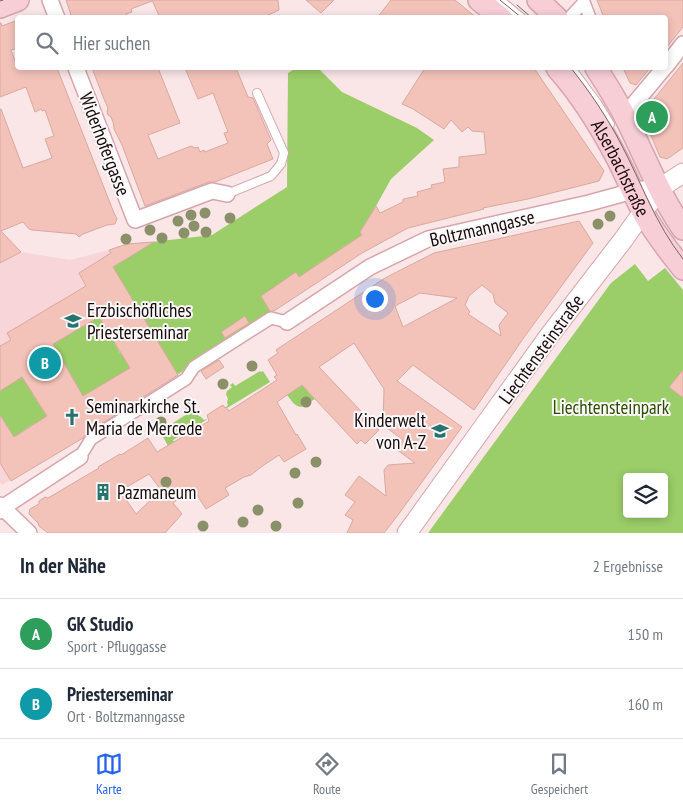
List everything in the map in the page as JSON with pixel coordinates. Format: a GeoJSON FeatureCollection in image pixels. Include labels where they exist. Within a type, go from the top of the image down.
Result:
{"type":"FeatureCollection","features":[{"type":"Feature","properties":{"kind":"main road"},"geometry":{"type":"LineString","coordinates":[[0,7],[18,0]]}},
{"type":"Feature","properties":{"kind":"main road"},"geometry":{"type":"LineString","coordinates":[[479,0],[497,15]]}},
{"type":"Feature","properties":{"kind":"main road"},"geometry":{"type":"LineString","coordinates":[[538,0],[561,15]]}},
{"type":"Feature","properties":{"kind":"main road","name":"Alserbachstraße"},"geometry":{"type":"LineString","coordinates":[[558,70],[596,120],[611,148],[644,188],[676,219],[683,229]]}},
{"type":"Feature","properties":{"kind":"main road","name":"Alserbachstraße"},"geometry":{"type":"LineString","coordinates":[[597,70],[644,188],[643,213],[658,238],[683,269]]}},
{"type":"Feature","properties":{"kind":"street"},"geometry":{"type":"LineString","coordinates":[[50,0],[56,15]]}},
{"type":"Feature","properties":{"kind":"street"},"geometry":{"type":"LineString","coordinates":[[566,15],[584,1],[589,15]]}},
{"type":"Feature","properties":{"kind":"street"},"geometry":{"type":"LineString","coordinates":[[668,63],[683,44]]}},
{"type":"Feature","properties":{"kind":"street","name":"Widerhofergasse"},"geometry":{"type":"LineString","coordinates":[[77,70],[135,220],[212,191],[227,194]]}},
{"type":"Feature","properties":{"kind":"street"},"geometry":{"type":"LineString","coordinates":[[619,123],[663,70]]}},
{"type":"Feature","properties":{"kind":"street"},"geometry":{"type":"LineString","coordinates":[[644,188],[683,173]]}},
{"type":"Feature","properties":{"kind":"street","name":"Boltzmanngasse"},"geometry":{"type":"LineString","coordinates":[[1,508],[80,457],[91,439],[186,379],[194,367],[271,318],[287,322],[370,267],[428,239],[589,203],[644,188]]}},
{"type":"Feature","properties":{"kind":"street","name":"Liechtensteinstraße"},"geometry":{"type":"LineString","coordinates":[[408,533],[549,336],[643,213]]}},
{"type":"Feature","properties":{"kind":"street"},"geometry":{"type":"LineString","coordinates":[[1,508],[29,533]]}},
{"type":"Feature","properties":{"kind":"lane"},"geometry":{"type":"LineString","coordinates":[[500,0],[518,15]]}},
{"type":"Feature","properties":{"kind":"lane","name":"Alserbachstraße"},"geometry":{"type":"LineString","coordinates":[[573,70],[598,103],[619,123]]}},
{"type":"Feature","properties":{"kind":"lane"},"geometry":{"type":"LineString","coordinates":[[227,194],[271,176],[282,164],[284,153],[257,93]]}},
{"type":"Feature","properties":{"kind":"shaded area","name":"Erzbischöfliches Priesterseminar"},"geometry":{"type":"Polygon","coordinates":[[[109,250],[139,251],[113,268],[180,380],[2,485],[0,483],[0,263],[21,252],[70,260],[109,250]]]}},
{"type":"Feature","properties":{"kind":"green space"},"geometry":{"type":"Polygon","coordinates":[[[293,70],[320,70],[342,92],[417,128],[434,140],[391,179],[360,232],[362,235],[299,277],[296,273],[261,296],[271,313],[177,375],[113,267],[139,251],[135,244],[212,235],[287,187],[288,73],[293,70]]]}},
{"type":"Feature","properties":{"kind":"green space","name":"Liechtensteinpark"},"geometry":{"type":"Polygon","coordinates":[[[635,264],[648,281],[665,268],[683,290],[683,533],[428,533],[611,283],[635,264]]]}},
{"type":"Feature","properties":{"kind":"green space"},"geometry":{"type":"Polygon","coordinates":[[[103,314],[109,333],[120,353],[134,366],[83,396],[53,344],[103,314]]]}},
{"type":"Feature","properties":{"kind":"green space"},"geometry":{"type":"Polygon","coordinates":[[[23,361],[33,395],[54,427],[35,423],[14,437],[0,415],[0,391],[23,361]]]}},
{"type":"Feature","properties":{"kind":"green space"},"geometry":{"type":"Polygon","coordinates":[[[263,371],[270,382],[227,408],[228,399],[226,394],[232,387],[230,385],[233,383],[235,386],[263,371]]]}},
{"type":"Feature","properties":{"kind":"green space"},"geometry":{"type":"Polygon","coordinates":[[[301,386],[315,399],[301,407],[295,404],[287,395],[301,386]]]}},
{"type":"Feature","properties":{"kind":"green space"},"geometry":{"type":"Polygon","coordinates":[[[192,411],[204,420],[208,419],[173,440],[174,442],[168,446],[160,431],[192,411]]]}},
{"type":"Feature","properties":{"kind":"building"},"geometry":{"type":"Polygon","coordinates":[[[66,0],[152,0],[131,9],[132,12],[126,15],[71,15],[66,0]]]}},
{"type":"Feature","properties":{"kind":"building"},"geometry":{"type":"Polygon","coordinates":[[[152,0],[278,0],[279,10],[268,15],[159,15],[152,0]]]}},
{"type":"Feature","properties":{"kind":"building"},"geometry":{"type":"Polygon","coordinates":[[[306,0],[334,0],[321,13],[306,0]]]}},
{"type":"Feature","properties":{"kind":"building"},"geometry":{"type":"Polygon","coordinates":[[[391,0],[455,0],[473,15],[379,15],[391,0]]]}},
{"type":"Feature","properties":{"kind":"building"},"geometry":{"type":"Polygon","coordinates":[[[597,0],[683,0],[683,27],[668,46],[668,15],[603,15],[597,0]]]}},
{"type":"Feature","properties":{"kind":"building"},"geometry":{"type":"Polygon","coordinates":[[[15,21],[15,49],[11,50],[15,60],[15,70],[58,70],[117,219],[115,224],[107,225],[79,237],[76,234],[32,230],[23,222],[1,231],[21,252],[0,263],[0,109],[23,168],[52,158],[45,139],[54,136],[45,110],[42,111],[41,109],[35,112],[26,87],[0,97],[0,23],[2,26],[15,21]]]}},
{"type":"Feature","properties":{"kind":"building"},"geometry":{"type":"Polygon","coordinates":[[[683,63],[683,148],[667,159],[660,157],[642,114],[683,63]]]}},
{"type":"Feature","properties":{"kind":"building"},"geometry":{"type":"Polygon","coordinates":[[[93,70],[159,70],[180,123],[148,135],[158,159],[191,146],[198,147],[200,152],[204,150],[205,152],[228,143],[224,133],[228,132],[213,93],[198,99],[186,70],[237,70],[248,97],[253,98],[271,140],[267,144],[273,159],[215,182],[209,182],[145,206],[111,117],[108,115],[108,108],[93,70]]]}},
{"type":"Feature","properties":{"kind":"building"},"geometry":{"type":"Polygon","coordinates":[[[424,70],[535,70],[604,171],[599,181],[408,228],[362,253],[274,311],[270,311],[261,296],[296,272],[299,277],[362,235],[360,232],[376,206],[380,213],[403,202],[403,199],[418,196],[417,192],[432,188],[431,185],[445,182],[443,169],[459,167],[459,157],[486,154],[484,132],[472,131],[468,127],[462,132],[451,120],[444,129],[402,104],[424,70]]]}},
{"type":"Feature","properties":{"kind":"building"},"geometry":{"type":"Polygon","coordinates":[[[624,70],[648,70],[636,85],[630,83],[624,70]]]}},
{"type":"Feature","properties":{"kind":"building"},"geometry":{"type":"Polygon","coordinates":[[[579,221],[593,243],[474,410],[413,365],[397,381],[462,427],[384,533],[347,533],[353,520],[345,515],[355,502],[345,495],[359,476],[386,496],[384,470],[388,465],[415,463],[396,449],[403,440],[383,425],[384,389],[354,343],[319,367],[379,430],[365,444],[361,440],[357,444],[302,385],[277,402],[306,449],[284,462],[279,455],[251,475],[225,488],[229,495],[206,509],[192,487],[173,503],[182,514],[165,533],[48,533],[29,514],[30,509],[39,504],[39,501],[45,497],[48,498],[148,438],[157,452],[209,421],[207,415],[223,405],[229,411],[277,380],[274,377],[277,375],[268,360],[278,353],[276,350],[385,278],[434,253],[579,221]],[[482,285],[469,296],[465,305],[470,312],[468,314],[501,336],[499,325],[508,313],[495,303],[493,294],[482,285]],[[420,293],[395,306],[403,327],[457,298],[420,293]],[[149,474],[120,491],[136,514],[161,490],[149,474]]]}},
{"type":"Feature","properties":{"kind":"building","name":"Erzbischöfliches Priesterseminar"},"geometry":{"type":"Polygon","coordinates":[[[154,242],[113,267],[178,375],[87,433],[83,438],[11,481],[0,463],[0,415],[14,437],[47,416],[22,377],[0,391],[0,346],[11,340],[7,333],[86,286],[79,273],[111,253],[109,250],[127,244],[154,242]],[[99,317],[53,344],[83,396],[130,368],[99,317]]]}},
{"type":"Feature","properties":{"kind":"building"},"geometry":{"type":"Polygon","coordinates":[[[245,316],[249,323],[225,338],[221,332],[245,316]]]}},
{"type":"Feature","properties":{"kind":"building"},"geometry":{"type":"Polygon","coordinates":[[[219,360],[224,367],[206,379],[201,371],[219,360]]]}},
{"type":"Feature","properties":{"kind":"building"},"geometry":{"type":"Polygon","coordinates":[[[683,370],[683,398],[669,387],[683,370]]]}},
{"type":"Feature","properties":{"kind":"tram line"},"geometry":{"type":"LineString","coordinates":[[500,0],[518,15]]}},
{"type":"Feature","properties":{"kind":"tram line"},"geometry":{"type":"LineString","coordinates":[[517,5],[529,15]]}},
{"type":"Feature","properties":{"kind":"tram line"},"geometry":{"type":"LineString","coordinates":[[572,70],[610,124],[664,231],[683,259]]}},
{"type":"Feature","properties":{"kind":"place","name":"GK Studio"},"geometry":{"type":"Point","coordinates":[652,117]}},
{"type":"Feature","properties":{"kind":"place","name":"Erzbischöfliches Priesterseminar"},"geometry":{"type":"Point","coordinates":[73,321]}},
{"type":"Feature","properties":{"kind":"place","name":"Priesterseminar"},"geometry":{"type":"Point","coordinates":[45,363]}},
{"type":"Feature","properties":{"kind":"place","name":"Seminarkirche St. Maria de Mercede"},"geometry":{"type":"Point","coordinates":[72,417]}},
{"type":"Feature","properties":{"kind":"place","name":"Kinderwelt von A-Z"},"geometry":{"type":"Point","coordinates":[440,431]}},
{"type":"Feature","properties":{"kind":"place","name":"Pazmaneum"},"geometry":{"type":"Point","coordinates":[103,492]}}]}
